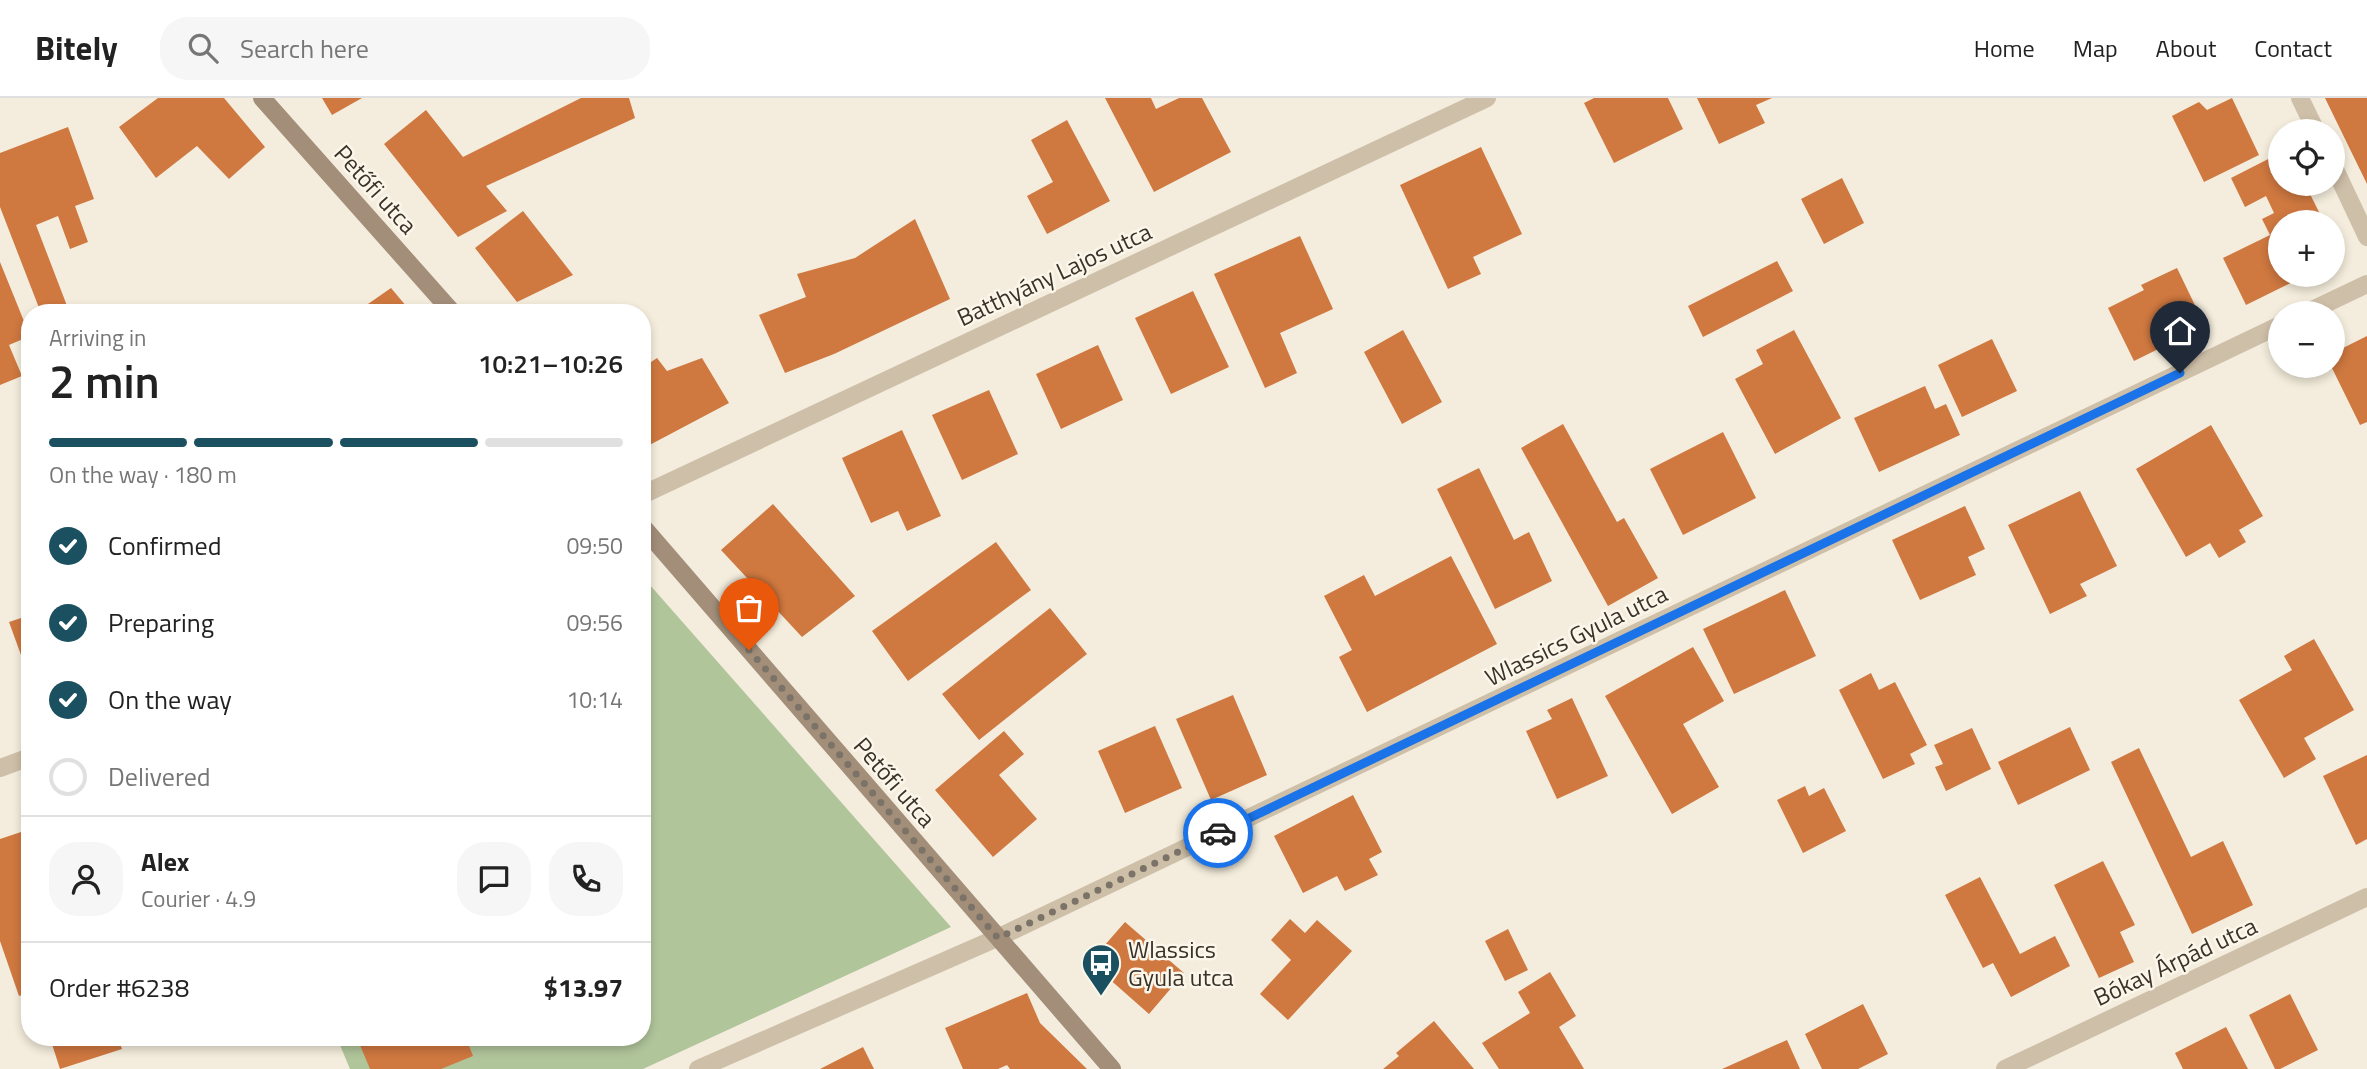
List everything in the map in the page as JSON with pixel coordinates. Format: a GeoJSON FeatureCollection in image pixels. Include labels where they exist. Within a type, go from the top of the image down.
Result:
{"type":"FeatureCollection","features":[{"type":"Feature","properties":{"kind":"main road","name":"Petőfi utca"},"geometry":{"type":"LineString","coordinates":[[262,98],[445,304]]}},
{"type":"Feature","properties":{"kind":"main road","name":"Petőfi utca"},"geometry":{"type":"LineString","coordinates":[[651,536],[1112,1069]]}},
{"type":"Feature","properties":{"kind":"street","name":"Batthyány Lajos utca"},"geometry":{"type":"LineString","coordinates":[[651,491],[1487,98]]}},
{"type":"Feature","properties":{"kind":"street"},"geometry":{"type":"LineString","coordinates":[[2300,98],[2310,119]]}},
{"type":"Feature","properties":{"kind":"street"},"geometry":{"type":"LineString","coordinates":[[2345,190],[2367,237]]}},
{"type":"Feature","properties":{"kind":"street"},"geometry":{"type":"LineString","coordinates":[[2331,301],[2367,284]]}},
{"type":"Feature","properties":{"kind":"street","name":"Wlassics Gyula utca"},"geometry":{"type":"LineString","coordinates":[[698,1069],[998,938],[2268,331]]}},
{"type":"Feature","properties":{"kind":"street"},"geometry":{"type":"LineString","coordinates":[[0,768],[21,760]]}},
{"type":"Feature","properties":{"kind":"street","name":"Bókay Árpád utca"},"geometry":{"type":"LineString","coordinates":[[2005,1069],[2367,897]]}},
{"type":"Feature","properties":{"kind":"green space"},"geometry":{"type":"Polygon","coordinates":[[[651,586],[951,927],[643,1069],[350,1069],[340,1046],[651,1046],[651,586]]]}},
{"type":"Feature","properties":{"kind":"building"},"geometry":{"type":"Polygon","coordinates":[[[158,98],[224,98],[265,147],[229,179],[197,146],[156,178],[119,127],[158,98]]]}},
{"type":"Feature","properties":{"kind":"building"},"geometry":{"type":"Polygon","coordinates":[[[322,98],[362,98],[332,115],[322,98]]]}},
{"type":"Feature","properties":{"kind":"building"},"geometry":{"type":"Polygon","coordinates":[[[581,98],[629,98],[635,118],[486,186],[507,211],[458,237],[384,144],[426,110],[463,157],[581,98]]]}},
{"type":"Feature","properties":{"kind":"building"},"geometry":{"type":"Polygon","coordinates":[[[1105,98],[1151,98],[1156,109],[1179,98],[1202,98],[1231,152],[1154,192],[1105,98]]]}},
{"type":"Feature","properties":{"kind":"building"},"geometry":{"type":"Polygon","coordinates":[[[1594,98],[1668,98],[1683,129],[1614,163],[1584,103],[1594,98]]]}},
{"type":"Feature","properties":{"kind":"building"},"geometry":{"type":"Polygon","coordinates":[[[1697,98],[1772,98],[1756,105],[1765,123],[1719,144],[1697,98]]]}},
{"type":"Feature","properties":{"kind":"building"},"geometry":{"type":"Polygon","coordinates":[[[2232,98],[2259,155],[2204,182],[2172,116],[2199,102],[2207,110],[2232,98]]]}},
{"type":"Feature","properties":{"kind":"building"},"geometry":{"type":"Polygon","coordinates":[[[2325,98],[2367,98],[2367,184],[2345,139],[2345,119],[2335,119],[2325,98]]]}},
{"type":"Feature","properties":{"kind":"building"},"geometry":{"type":"Polygon","coordinates":[[[1067,120],[1110,201],[1047,234],[1027,196],[1053,182],[1031,140],[1067,120]]]}},
{"type":"Feature","properties":{"kind":"building"},"geometry":{"type":"Polygon","coordinates":[[[68,127],[94,199],[75,206],[88,242],[70,249],[58,216],[36,225],[66,304],[38,304],[0,207],[0,153],[68,127]]]}},
{"type":"Feature","properties":{"kind":"building"},"geometry":{"type":"Polygon","coordinates":[[[1481,147],[1522,234],[1473,257],[1481,274],[1448,289],[1400,185],[1481,147]]]}},
{"type":"Feature","properties":{"kind":"building"},"geometry":{"type":"Polygon","coordinates":[[[2268,159],[2268,196],[2311,196],[2318,210],[2273,210],[2266,196],[2245,207],[2231,178],[2268,159]]]}},
{"type":"Feature","properties":{"kind":"building"},"geometry":{"type":"Polygon","coordinates":[[[1842,178],[1864,223],[1824,244],[1801,199],[1842,178]]]}},
{"type":"Feature","properties":{"kind":"building"},"geometry":{"type":"Polygon","coordinates":[[[523,211],[573,275],[517,302],[475,248],[523,211]]]}},
{"type":"Feature","properties":{"kind":"building"},"geometry":{"type":"Polygon","coordinates":[[[2268,216],[2268,231],[2262,219],[2268,216]]]}},
{"type":"Feature","properties":{"kind":"building"},"geometry":{"type":"Polygon","coordinates":[[[915,219],[950,299],[834,354],[785,373],[759,315],[806,297],[797,274],[855,258],[915,219]]]}},
{"type":"Feature","properties":{"kind":"building"},"geometry":{"type":"Polygon","coordinates":[[[1300,236],[1333,309],[1280,333],[1297,373],[1265,388],[1214,274],[1300,236]]]}},
{"type":"Feature","properties":{"kind":"building"},"geometry":{"type":"Polygon","coordinates":[[[2268,236],[2268,287],[2283,287],[2246,305],[2223,258],[2268,236]]]}},
{"type":"Feature","properties":{"kind":"building"},"geometry":{"type":"Polygon","coordinates":[[[1777,261],[1793,291],[1703,337],[1688,306],[1777,261]]]}},
{"type":"Feature","properties":{"kind":"building"},"geometry":{"type":"Polygon","coordinates":[[[0,262],[21,314],[21,340],[9,345],[21,376],[0,385],[0,262]]]}},
{"type":"Feature","properties":{"kind":"building"},"geometry":{"type":"Polygon","coordinates":[[[2177,268],[2205,326],[2134,361],[2108,308],[2144,290],[2141,285],[2177,268]]]}},
{"type":"Feature","properties":{"kind":"building"},"geometry":{"type":"Polygon","coordinates":[[[391,288],[404,304],[368,304],[391,288]]]}},
{"type":"Feature","properties":{"kind":"building"},"geometry":{"type":"Polygon","coordinates":[[[1193,291],[1229,367],[1171,394],[1135,318],[1193,291]]]}},
{"type":"Feature","properties":{"kind":"building"},"geometry":{"type":"Polygon","coordinates":[[[1403,330],[1442,402],[1402,424],[1364,352],[1403,330]]]}},
{"type":"Feature","properties":{"kind":"building"},"geometry":{"type":"Polygon","coordinates":[[[1794,330],[1841,418],[1775,454],[1735,379],[1763,364],[1756,350],[1794,330]]]}},
{"type":"Feature","properties":{"kind":"building"},"geometry":{"type":"Polygon","coordinates":[[[2367,336],[2367,422],[2360,425],[2337,378],[2345,378],[2345,347],[2367,336]]]}},
{"type":"Feature","properties":{"kind":"building"},"geometry":{"type":"Polygon","coordinates":[[[1992,339],[2017,391],[1962,417],[1938,365],[1992,339]]]}},
{"type":"Feature","properties":{"kind":"building"},"geometry":{"type":"Polygon","coordinates":[[[1098,345],[1123,400],[1061,429],[1036,374],[1098,345]]]}},
{"type":"Feature","properties":{"kind":"building"},"geometry":{"type":"Polygon","coordinates":[[[657,358],[667,371],[702,358],[729,403],[651,444],[651,362],[657,358]]]}},
{"type":"Feature","properties":{"kind":"building"},"geometry":{"type":"Polygon","coordinates":[[[1925,386],[1935,409],[1946,404],[1960,435],[1879,472],[1854,418],[1925,386]]]}},
{"type":"Feature","properties":{"kind":"building"},"geometry":{"type":"Polygon","coordinates":[[[989,390],[1018,454],[962,480],[932,415],[989,390]]]}},
{"type":"Feature","properties":{"kind":"building"},"geometry":{"type":"Polygon","coordinates":[[[1563,424],[1617,522],[1624,518],[1658,578],[1608,606],[1521,448],[1563,424]]]}},
{"type":"Feature","properties":{"kind":"building"},"geometry":{"type":"Polygon","coordinates":[[[2211,425],[2263,516],[2239,530],[2246,542],[2219,558],[2210,543],[2186,557],[2136,469],[2211,425]]]}},
{"type":"Feature","properties":{"kind":"building"},"geometry":{"type":"Polygon","coordinates":[[[902,430],[941,516],[907,531],[898,511],[871,523],[842,458],[902,430]]]}},
{"type":"Feature","properties":{"kind":"building"},"geometry":{"type":"Polygon","coordinates":[[[1723,432],[1756,498],[1683,535],[1650,469],[1723,432]]]}},
{"type":"Feature","properties":{"kind":"building"},"geometry":{"type":"Polygon","coordinates":[[[1479,468],[1514,540],[1529,532],[1552,581],[1495,609],[1437,489],[1479,468]]]}},
{"type":"Feature","properties":{"kind":"building"},"geometry":{"type":"Polygon","coordinates":[[[2080,491],[2117,566],[2080,584],[2087,596],[2050,614],[2008,525],[2080,491]]]}},
{"type":"Feature","properties":{"kind":"building"},"geometry":{"type":"Polygon","coordinates":[[[773,504],[855,596],[802,637],[721,550],[773,504]]]}},
{"type":"Feature","properties":{"kind":"building"},"geometry":{"type":"Polygon","coordinates":[[[1965,506],[1985,549],[1968,557],[1976,575],[1920,600],[1892,540],[1965,506]]]}},
{"type":"Feature","properties":{"kind":"building"},"geometry":{"type":"Polygon","coordinates":[[[996,542],[1031,590],[908,681],[872,631],[996,542]]]}},
{"type":"Feature","properties":{"kind":"building"},"geometry":{"type":"Polygon","coordinates":[[[1451,556],[1497,644],[1367,712],[1339,657],[1352,650],[1324,596],[1364,575],[1375,596],[1451,556]]]}},
{"type":"Feature","properties":{"kind":"building"},"geometry":{"type":"Polygon","coordinates":[[[1785,590],[1816,656],[1734,694],[1703,629],[1785,590]]]}},
{"type":"Feature","properties":{"kind":"building"},"geometry":{"type":"Polygon","coordinates":[[[1050,608],[1087,654],[979,740],[942,694],[1050,608]]]}},
{"type":"Feature","properties":{"kind":"building"},"geometry":{"type":"Polygon","coordinates":[[[21,618],[21,655],[9,622],[21,618]]]}},
{"type":"Feature","properties":{"kind":"building"},"geometry":{"type":"Polygon","coordinates":[[[2314,639],[2354,710],[2304,738],[2316,759],[2284,778],[2239,700],[2292,670],[2284,656],[2314,639]]]}},
{"type":"Feature","properties":{"kind":"building"},"geometry":{"type":"Polygon","coordinates":[[[1693,647],[1724,701],[1683,724],[1719,787],[1672,814],[1605,696],[1693,647]]]}},
{"type":"Feature","properties":{"kind":"building"},"geometry":{"type":"Polygon","coordinates":[[[1871,673],[1879,690],[1895,682],[1927,745],[1910,754],[1915,764],[1883,779],[1839,690],[1871,673]]]}},
{"type":"Feature","properties":{"kind":"building"},"geometry":{"type":"Polygon","coordinates":[[[1233,695],[1267,775],[1211,800],[1176,719],[1233,695]]]}},
{"type":"Feature","properties":{"kind":"building"},"geometry":{"type":"Polygon","coordinates":[[[1572,698],[1608,776],[1557,799],[1526,731],[1552,719],[1547,710],[1572,698]]]}},
{"type":"Feature","properties":{"kind":"building"},"geometry":{"type":"Polygon","coordinates":[[[1155,726],[1182,788],[1125,813],[1098,751],[1155,726]]]}},
{"type":"Feature","properties":{"kind":"building"},"geometry":{"type":"Polygon","coordinates":[[[2070,727],[2090,770],[2018,805],[1998,762],[2070,727]]]}},
{"type":"Feature","properties":{"kind":"building"},"geometry":{"type":"Polygon","coordinates":[[[1972,728],[1991,769],[1946,791],[1935,767],[1943,764],[1934,745],[1972,728]]]}},
{"type":"Feature","properties":{"kind":"building"},"geometry":{"type":"Polygon","coordinates":[[[1004,731],[1024,754],[999,775],[1037,819],[993,857],[935,790],[1004,731]]]}},
{"type":"Feature","properties":{"kind":"building"},"geometry":{"type":"Polygon","coordinates":[[[2139,748],[2191,857],[2223,841],[2253,905],[2192,934],[2111,762],[2139,748]]]}},
{"type":"Feature","properties":{"kind":"building"},"geometry":{"type":"Polygon","coordinates":[[[2367,755],[2367,839],[2356,845],[2323,776],[2367,755]]]}},
{"type":"Feature","properties":{"kind":"building"},"geometry":{"type":"Polygon","coordinates":[[[1805,786],[1809,796],[1824,788],[1846,831],[1803,853],[1777,800],[1805,786]]]}},
{"type":"Feature","properties":{"kind":"building"},"geometry":{"type":"Polygon","coordinates":[[[1353,795],[1382,852],[1369,859],[1378,875],[1345,891],[1337,876],[1303,893],[1274,836],[1353,795]]]}},
{"type":"Feature","properties":{"kind":"building"},"geometry":{"type":"Polygon","coordinates":[[[21,832],[19,996],[0,941],[0,839],[21,832]]]}},
{"type":"Feature","properties":{"kind":"building"},"geometry":{"type":"Polygon","coordinates":[[[2103,861],[2135,925],[2120,932],[2134,962],[2099,978],[2054,885],[2103,861]]]}},
{"type":"Feature","properties":{"kind":"building"},"geometry":{"type":"Polygon","coordinates":[[[1980,877],[2020,954],[2055,936],[2070,966],[2011,997],[1993,963],[1983,968],[1945,895],[1980,877]]]}},
{"type":"Feature","properties":{"kind":"building"},"geometry":{"type":"Polygon","coordinates":[[[1290,919],[1305,933],[1317,920],[1352,951],[1288,1020],[1260,994],[1291,960],[1271,940],[1290,919]]]}},
{"type":"Feature","properties":{"kind":"building"},"geometry":{"type":"Polygon","coordinates":[[[1125,922],[1184,973],[1149,1014],[1090,962],[1125,922]]]}},
{"type":"Feature","properties":{"kind":"building"},"geometry":{"type":"Polygon","coordinates":[[[1508,929],[1528,970],[1505,981],[1485,941],[1508,929]]]}},
{"type":"Feature","properties":{"kind":"building"},"geometry":{"type":"Polygon","coordinates":[[[1550,972],[1576,1016],[1559,1027],[1584,1069],[1499,1069],[1482,1043],[1530,1013],[1518,992],[1550,972]]]}},
{"type":"Feature","properties":{"kind":"building"},"geometry":{"type":"Polygon","coordinates":[[[1027,993],[1040,1023],[1087,1069],[1010,1069],[1007,1065],[998,1069],[963,1069],[945,1028],[1027,993]]]}},
{"type":"Feature","properties":{"kind":"building"},"geometry":{"type":"Polygon","coordinates":[[[2290,994],[2318,1050],[2275,1069],[2249,1015],[2290,994]]]}},
{"type":"Feature","properties":{"kind":"building"},"geometry":{"type":"Polygon","coordinates":[[[1863,1004],[1888,1054],[1858,1069],[1822,1069],[1805,1034],[1863,1004]]]}},
{"type":"Feature","properties":{"kind":"building"},"geometry":{"type":"Polygon","coordinates":[[[1434,1021],[1474,1069],[1383,1069],[1399,1056],[1396,1053],[1434,1021]]]}},
{"type":"Feature","properties":{"kind":"building"},"geometry":{"type":"Polygon","coordinates":[[[2226,1027],[2248,1069],[2183,1069],[2175,1053],[2226,1027]]]}},
{"type":"Feature","properties":{"kind":"building"},"geometry":{"type":"Polygon","coordinates":[[[1787,1040],[1800,1069],[1722,1069],[1787,1040]]]}},
{"type":"Feature","properties":{"kind":"building"},"geometry":{"type":"Polygon","coordinates":[[[53,1046],[121,1046],[122,1049],[60,1069],[53,1046]]]}},
{"type":"Feature","properties":{"kind":"building"},"geometry":{"type":"Polygon","coordinates":[[[360,1046],[469,1046],[473,1056],[441,1069],[370,1069],[360,1046]]]}},
{"type":"Feature","properties":{"kind":"building"},"geometry":{"type":"Polygon","coordinates":[[[863,1047],[874,1069],[820,1069],[863,1047]]]}},
{"type":"Feature","properties":{"kind":"way so far"},"geometry":{"type":"LineString","coordinates":[[749,650],[998,938],[1218,833]]}},
{"type":"Feature","properties":{"kind":"place","name":"Wlassics Gyula utca"},"geometry":{"type":"Point","coordinates":[1101,997]}},
{"type":"Feature","properties":{"kind":"route"},"geometry":{"type":"LineString","coordinates":[[1218,833],[2180,373]]}}]}
